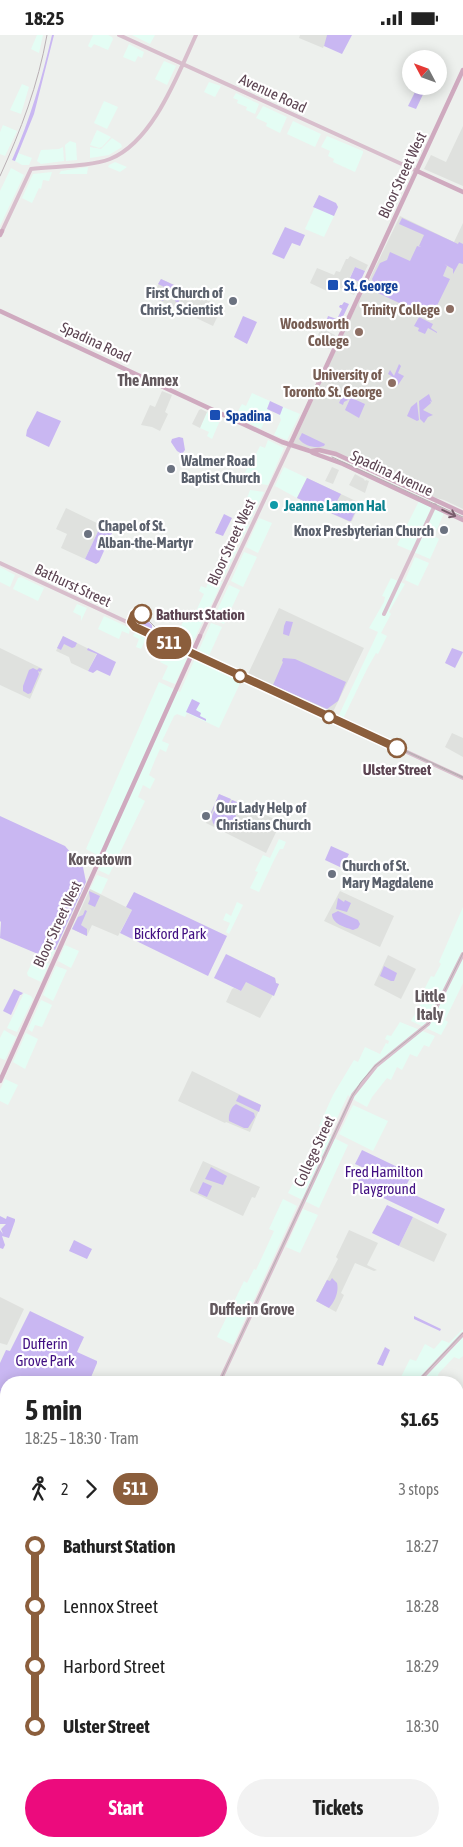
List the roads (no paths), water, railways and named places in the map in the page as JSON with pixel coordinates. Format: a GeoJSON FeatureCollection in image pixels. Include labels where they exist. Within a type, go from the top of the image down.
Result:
{"type":"FeatureCollection","features":[{"type":"Feature","properties":{"kind":"main road","name":"Avenue Road"},"geometry":{"type":"LineString","coordinates":[[119,35],[417,171]]}},
{"type":"Feature","properties":{"kind":"main road"},"geometry":{"type":"LineString","coordinates":[[1,233],[31,169],[109,159],[120,153],[154,120],[196,35]]}},
{"type":"Feature","properties":{"kind":"main road","name":"Bloor Street West"},"geometry":{"type":"LineString","coordinates":[[0,1081],[200,636],[463,70]]}},
{"type":"Feature","properties":{"kind":"main road"},"geometry":{"type":"LineString","coordinates":[[417,171],[463,192]]}},
{"type":"Feature","properties":{"kind":"main road","name":"Spadina Road"},"geometry":{"type":"LineString","coordinates":[[0,311],[290,445]]}},
{"type":"Feature","properties":{"kind":"main road","name":"Spadina Avenue"},"geometry":{"type":"LineString","coordinates":[[290,445],[313,453],[342,457],[463,513]]}},
{"type":"Feature","properties":{"kind":"main road","name":"Spadina Avenue"},"geometry":{"type":"LineString","coordinates":[[326,454],[463,520]]}},
{"type":"Feature","properties":{"kind":"main road"},"geometry":{"type":"LineString","coordinates":[[384,614],[437,501]]}},
{"type":"Feature","properties":{"kind":"main road","name":"Bathurst Street"},"geometry":{"type":"LineString","coordinates":[[0,563],[463,778]]}},
{"type":"Feature","properties":{"kind":"main road","name":"College Street"},"geometry":{"type":"LineString","coordinates":[[222,1376],[350,1100],[373,1069],[430,1021],[463,954]]}},
{"type":"Feature","properties":{"kind":"main road"},"geometry":{"type":"LineString","coordinates":[[424,1376],[463,1334]]}},
{"type":"Feature","properties":{"kind":"tram line"},"geometry":{"type":"LineString","coordinates":[[332,457],[463,517]]}},
{"type":"Feature","properties":{"kind":"tram line"},"geometry":{"type":"LineString","coordinates":[[463,777],[170,642],[140,612],[135,613],[131,623],[135,627],[463,778]]}},
{"type":"Feature","properties":{"kind":"tram line","name":"511"},"geometry":{"type":"LineString","coordinates":[[142,614],[140,612],[134,614],[131,619],[132,625],[397,748]]}},
{"type":"Feature","properties":{"kind":"tram line"},"geometry":{"type":"LineString","coordinates":[[222,1376],[351,1098],[361,1082],[375,1066],[429,1023],[463,953]]}},
{"type":"Feature","properties":{"kind":"tram line"},"geometry":{"type":"LineString","coordinates":[[423,1376],[463,1333]]}},
{"type":"Feature","properties":{"kind":"railway"},"geometry":{"type":"LineString","coordinates":[[0,176],[28,107],[39,72],[47,35]]}},
{"type":"Feature","properties":{"kind":"place","name":"St. George"},"geometry":{"type":"Point","coordinates":[333,285]}},
{"type":"Feature","properties":{"kind":"place","name":"First Church of Christ, Scientist"},"geometry":{"type":"Point","coordinates":[233,301]}},
{"type":"Feature","properties":{"kind":"place","name":"Trinity College"},"geometry":{"type":"Point","coordinates":[450,309]}},
{"type":"Feature","properties":{"kind":"place","name":"Woodsworth College"},"geometry":{"type":"Point","coordinates":[359,332]}},
{"type":"Feature","properties":{"kind":"place","name":"University of Toronto St. George"},"geometry":{"type":"Point","coordinates":[392,383]}},
{"type":"Feature","properties":{"kind":"place","name":"Spadina"},"geometry":{"type":"Point","coordinates":[215,415]}},
{"type":"Feature","properties":{"kind":"place","name":"Walmer Road Baptist Church"},"geometry":{"type":"Point","coordinates":[171,469]}},
{"type":"Feature","properties":{"kind":"place","name":"Jeanne Lamon Hal"},"geometry":{"type":"Point","coordinates":[274,505]}},
{"type":"Feature","properties":{"kind":"place","name":"Knox Presbyterian Church"},"geometry":{"type":"Point","coordinates":[444,530]}},
{"type":"Feature","properties":{"kind":"place","name":"Chapel of St. Alban-the-Martyr"},"geometry":{"type":"Point","coordinates":[88,534]}},
{"type":"Feature","properties":{"kind":"place","name":"Bathurst Station"},"geometry":{"type":"Point","coordinates":[142,614]}},
{"type":"Feature","properties":{"kind":"place","name":"Ulster Street"},"geometry":{"type":"Point","coordinates":[397,748]}},
{"type":"Feature","properties":{"kind":"place","name":"Our Lady Help of Christians Church"},"geometry":{"type":"Point","coordinates":[206,816]}},
{"type":"Feature","properties":{"kind":"place","name":"Church of St. Mary Magdalene"},"geometry":{"type":"Point","coordinates":[332,874]}},
{"type":"Feature","properties":{"kind":"district","name":"The Annex"},"geometry":{"type":"Point","coordinates":[148,380]}},
{"type":"Feature","properties":{"kind":"district","name":"Koreatown"},"geometry":{"type":"Point","coordinates":[100,859]}},
{"type":"Feature","properties":{"kind":"district","name":"Little Italy"},"geometry":{"type":"Point","coordinates":[430,1005]}},
{"type":"Feature","properties":{"kind":"district","name":"Dufferin Grove"},"geometry":{"type":"Point","coordinates":[252,1309]}},
{"type":"Feature","properties":{"kind":"park label","name":"Bickford Park"},"geometry":{"type":"Point","coordinates":[170,933]}},
{"type":"Feature","properties":{"kind":"park label","name":"Fred Hamilton Playground"},"geometry":{"type":"Point","coordinates":[384,1180]}},
{"type":"Feature","properties":{"kind":"park label","name":"Dufferin Grove Park"},"geometry":{"type":"Point","coordinates":[45,1352]}}]}
